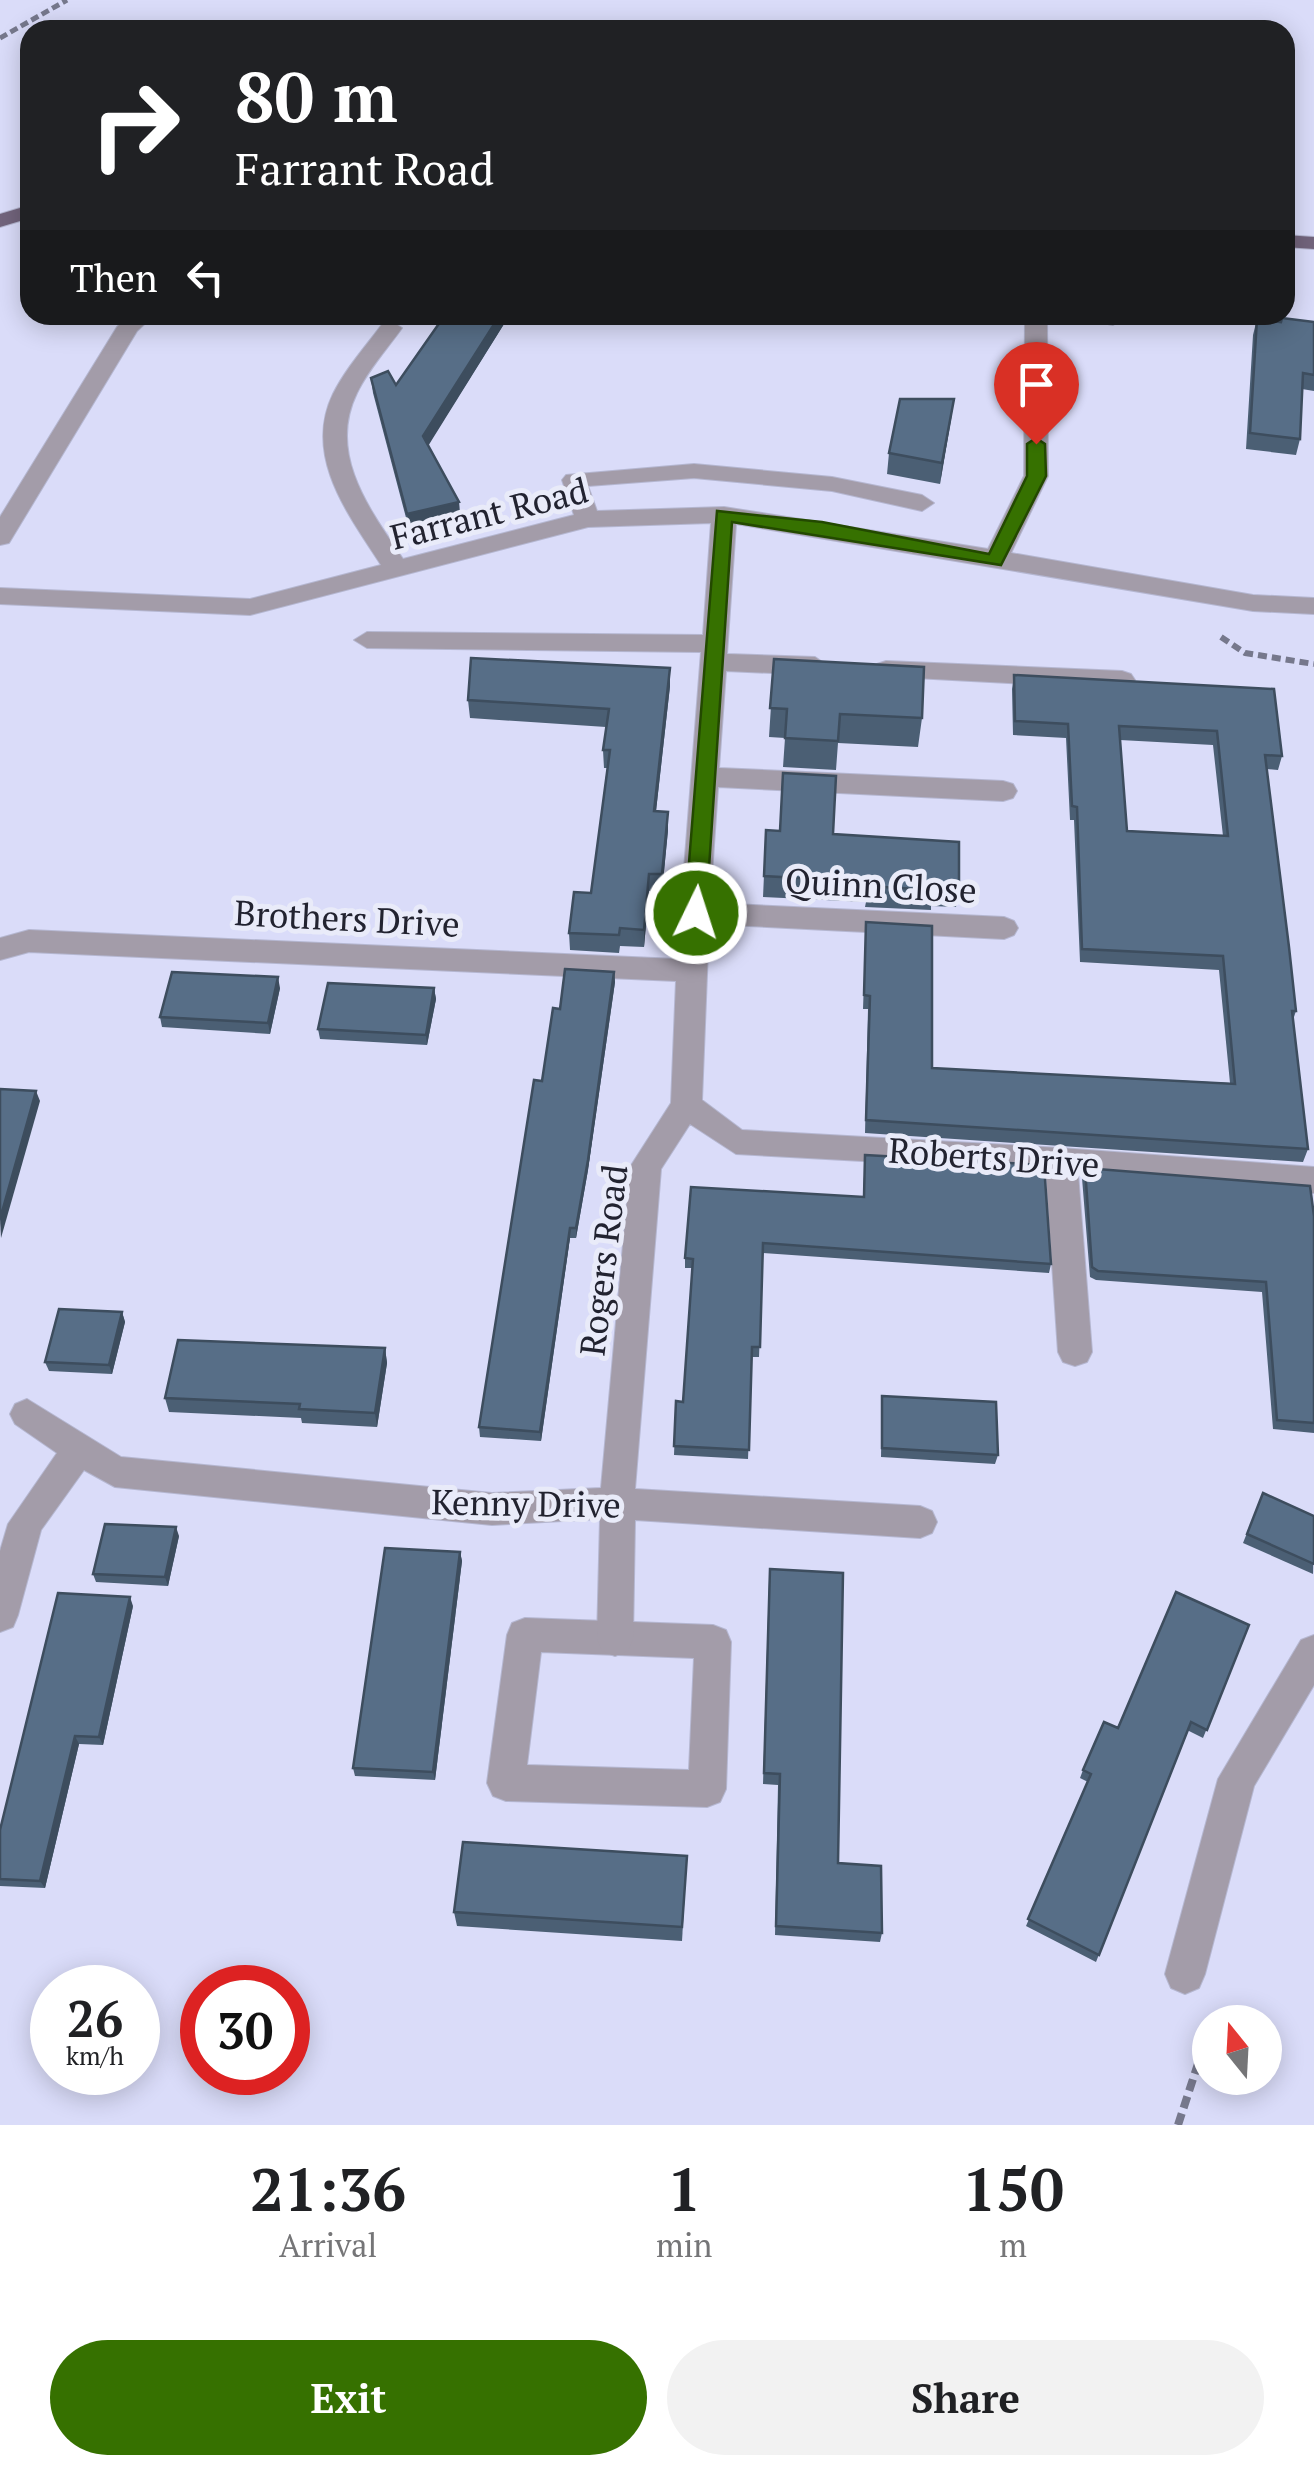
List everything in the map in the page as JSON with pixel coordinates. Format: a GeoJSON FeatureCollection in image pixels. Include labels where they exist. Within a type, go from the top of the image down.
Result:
{"type":"FeatureCollection","features":[{"type":"Feature","properties":{"kind":"street"},"geometry":{"type":"LineString","coordinates":[[0,537],[128,325]]}},
{"type":"Feature","properties":{"kind":"street"},"geometry":{"type":"LineString","coordinates":[[995,561],[1036,476],[1036,325]]}},
{"type":"Feature","properties":{"kind":"street"},"geometry":{"type":"LineString","coordinates":[[391,328],[344,394],[330,436],[345,486],[398,571]]}},
{"type":"Feature","properties":{"kind":"street"},"geometry":{"type":"LineString","coordinates":[[588,519],[574,480],[694,471],[832,484],[922,503]]}},
{"type":"Feature","properties":{"kind":"street"},"geometry":{"type":"LineString","coordinates":[[822,528],[832,484]]}},
{"type":"Feature","properties":{"kind":"street"},"geometry":{"type":"LineString","coordinates":[[686,1105],[724,515]]}},
{"type":"Feature","properties":{"kind":"street","name":"Farrant Road"},"geometry":{"type":"LineString","coordinates":[[0,596],[250,607],[588,519],[724,515],[822,528],[1254,603],[1314,606]]}},
{"type":"Feature","properties":{"kind":"street"},"geometry":{"type":"LineString","coordinates":[[366,640],[714,653],[859,668],[1122,680]]}},
{"type":"Feature","properties":{"kind":"street"},"geometry":{"type":"LineString","coordinates":[[705,777],[1003,790]]}},
{"type":"Feature","properties":{"kind":"street","name":"Quinn Close"},"geometry":{"type":"LineString","coordinates":[[696,913],[1004,928]]}},
{"type":"Feature","properties":{"kind":"street","name":"Brothers Drive"},"geometry":{"type":"LineString","coordinates":[[0,949],[29,941],[692,971]]}},
{"type":"Feature","properties":{"kind":"street","name":"Roberts Drive"},"geometry":{"type":"LineString","coordinates":[[686,1105],[736,1142],[1062,1160],[1314,1180]]}},
{"type":"Feature","properties":{"kind":"street","name":"Rogers Road"},"geometry":{"type":"LineString","coordinates":[[614,1638],[617,1503],[646,1167],[686,1105]]}},
{"type":"Feature","properties":{"kind":"street"},"geometry":{"type":"LineString","coordinates":[[1062,1160],[1075,1352]]}},
{"type":"Feature","properties":{"kind":"street","name":"Kenny Drive"},"geometry":{"type":"LineString","coordinates":[[27,1414],[115,1472],[492,1509],[617,1503],[920,1522]]}},
{"type":"Feature","properties":{"kind":"street"},"geometry":{"type":"LineString","coordinates":[[0,1615],[25,1524],[80,1449]]}},
{"type":"Feature","properties":{"kind":"street"},"geometry":{"type":"LineString","coordinates":[[525,1635],[614,1638],[712,1642],[707,1789],[506,1783],[525,1635]]}},
{"type":"Feature","properties":{"kind":"street"},"geometry":{"type":"LineString","coordinates":[[1186,1974],[1237,1779],[1314,1652]]}},
{"type":"Feature","properties":{"kind":"path"},"geometry":{"type":"LineString","coordinates":[[32,20],[67,0]]}},
{"type":"Feature","properties":{"kind":"path"},"geometry":{"type":"LineString","coordinates":[[1178,2125],[1192,2082]]}},
{"type":"Feature","properties":{"kind":"building"},"geometry":{"type":"Polygon","coordinates":[[[1295,320],[1314,322],[1314,375],[1303,373],[1300,439],[1250,433],[1257,325],[1295,325],[1295,320]]]}},
{"type":"Feature","properties":{"kind":"building"},"geometry":{"type":"Polygon","coordinates":[[[438,325],[494,325],[423,436],[459,502],[407,514],[371,378],[388,371],[396,385],[438,325]]]}},
{"type":"Feature","properties":{"kind":"building"},"geometry":{"type":"Polygon","coordinates":[[[900,399],[954,399],[942,463],[889,453],[900,399]]]}},
{"type":"Feature","properties":{"kind":"building"},"geometry":{"type":"Polygon","coordinates":[[[471,658],[670,668],[654,811],[668,812],[662,874],[649,874],[644,930],[620,928],[619,935],[569,933],[574,892],[591,893],[610,750],[603,750],[609,709],[468,700],[471,658]]]}},
{"type":"Feature","properties":{"kind":"building"},"geometry":{"type":"Polygon","coordinates":[[[774,659],[924,667],[922,718],[840,714],[838,741],[785,738],[787,709],[770,708],[774,659]]]}},
{"type":"Feature","properties":{"kind":"building"},"geometry":{"type":"Polygon","coordinates":[[[1014,675],[1274,689],[1282,756],[1265,755],[1296,1011],[1292,1011],[1308,1149],[866,1120],[870,996],[864,995],[866,922],[932,926],[932,1068],[1235,1084],[1223,956],[1082,949],[1077,807],[1072,806],[1068,724],[1015,721],[1014,675]],[[1119,726],[1127,831],[1228,836],[1217,731],[1119,726]]]}},
{"type":"Feature","properties":{"kind":"building"},"geometry":{"type":"Polygon","coordinates":[[[783,773],[836,776],[833,834],[959,842],[959,887],[933,886],[933,890],[764,876],[766,830],[780,831],[783,773]]]}},
{"type":"Feature","properties":{"kind":"building"},"geometry":{"type":"Polygon","coordinates":[[[565,969],[614,972],[588,1160],[576,1228],[570,1228],[540,1432],[479,1427],[534,1080],[542,1081],[553,1008],[560,1009],[565,969]]]}},
{"type":"Feature","properties":{"kind":"building"},"geometry":{"type":"Polygon","coordinates":[[[172,972],[278,977],[268,1023],[160,1017],[172,972]]]}},
{"type":"Feature","properties":{"kind":"building"},"geometry":{"type":"Polygon","coordinates":[[[328,983],[434,988],[426,1035],[318,1029],[328,983]]]}},
{"type":"Feature","properties":{"kind":"building"},"geometry":{"type":"Polygon","coordinates":[[[0,1089],[36,1091],[0,1219],[0,1089]]]}},
{"type":"Feature","properties":{"kind":"building"},"geometry":{"type":"Polygon","coordinates":[[[865,1155],[1044,1165],[1051,1264],[763,1243],[760,1347],[752,1347],[749,1450],[674,1446],[676,1401],[683,1402],[693,1259],[685,1258],[691,1187],[864,1197],[865,1155]]]}},
{"type":"Feature","properties":{"kind":"building"},"geometry":{"type":"Polygon","coordinates":[[[1085,1168],[1310,1186],[1314,1216],[1314,1423],[1277,1420],[1266,1282],[1098,1271],[1092,1267],[1085,1168]]]}},
{"type":"Feature","properties":{"kind":"building"},"geometry":{"type":"Polygon","coordinates":[[[59,1309],[122,1312],[109,1365],[45,1362],[59,1309]]]}},
{"type":"Feature","properties":{"kind":"building"},"geometry":{"type":"Polygon","coordinates":[[[178,1340],[385,1348],[375,1413],[299,1409],[300,1404],[165,1398],[178,1340]]]}},
{"type":"Feature","properties":{"kind":"building"},"geometry":{"type":"Polygon","coordinates":[[[882,1396],[996,1402],[998,1455],[882,1448],[882,1396]]]}},
{"type":"Feature","properties":{"kind":"building"},"geometry":{"type":"Polygon","coordinates":[[[1263,1493],[1314,1516],[1314,1564],[1247,1534],[1263,1493]]]}},
{"type":"Feature","properties":{"kind":"building"},"geometry":{"type":"Polygon","coordinates":[[[105,1524],[176,1527],[165,1577],[93,1574],[105,1524]]]}},
{"type":"Feature","properties":{"kind":"building"},"geometry":{"type":"Polygon","coordinates":[[[385,1548],[460,1552],[433,1772],[353,1768],[385,1548]]]}},
{"type":"Feature","properties":{"kind":"building"},"geometry":{"type":"Polygon","coordinates":[[[770,1569],[843,1573],[838,1863],[881,1866],[882,1933],[776,1926],[780,1774],[764,1773],[770,1569]]]}},
{"type":"Feature","properties":{"kind":"building"},"geometry":{"type":"Polygon","coordinates":[[[1176,1592],[1249,1625],[1207,1730],[1191,1722],[1099,1955],[1028,1919],[1091,1774],[1083,1770],[1104,1722],[1118,1728],[1176,1592]]]}},
{"type":"Feature","properties":{"kind":"building"},"geometry":{"type":"Polygon","coordinates":[[[58,1593],[130,1597],[99,1737],[75,1736],[40,1881],[0,1879],[0,1830],[58,1593]]]}},
{"type":"Feature","properties":{"kind":"building"},"geometry":{"type":"Polygon","coordinates":[[[463,1842],[687,1856],[682,1927],[454,1912],[463,1842]]]}},
{"type":"Feature","properties":{"kind":"route"},"geometry":{"type":"LineString","coordinates":[[696,913],[724,515],[822,528],[995,561],[1036,476],[1036,444]]}}]}
